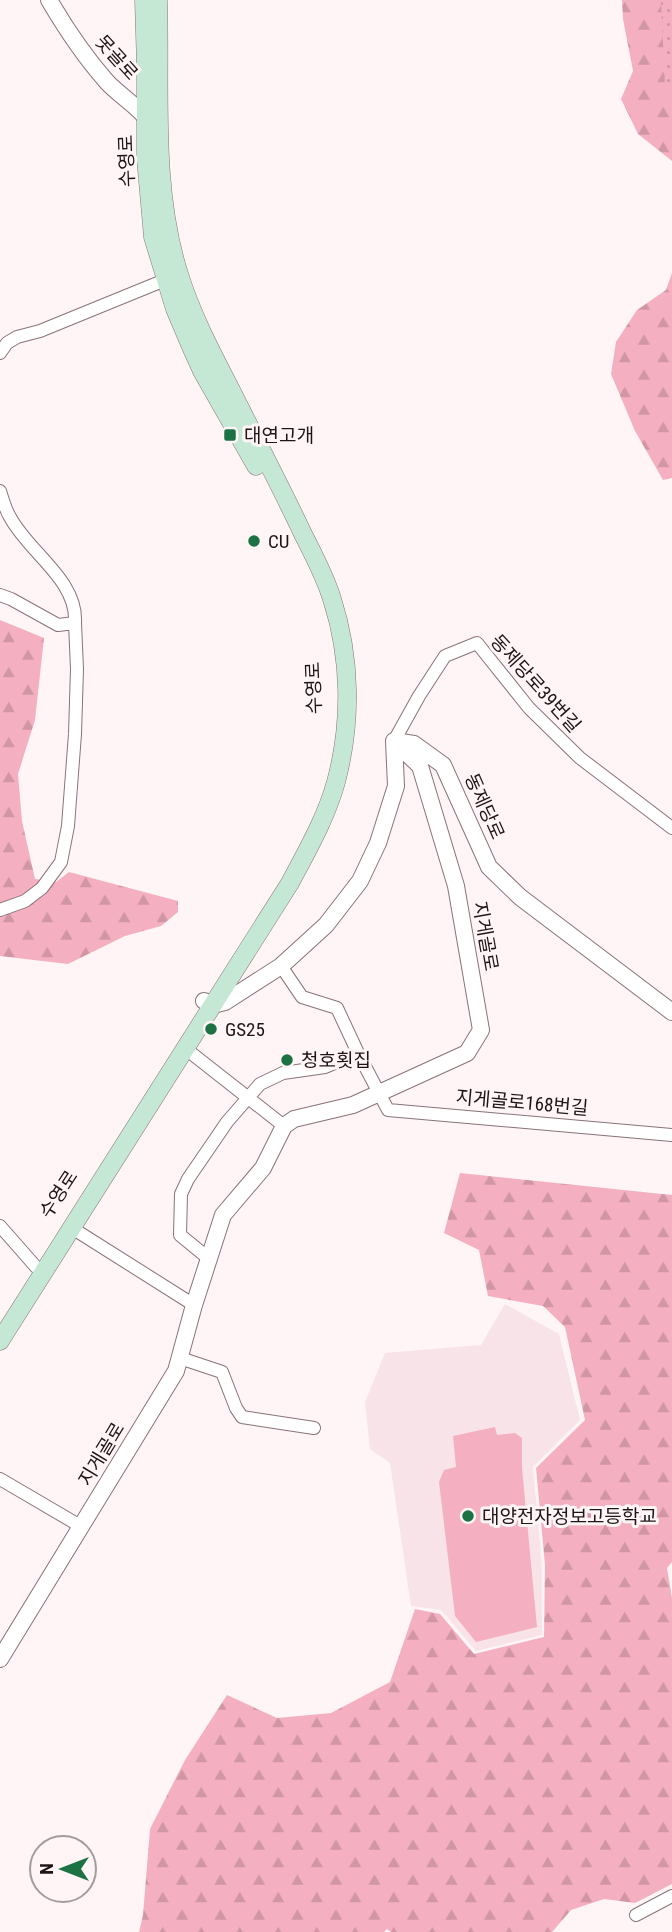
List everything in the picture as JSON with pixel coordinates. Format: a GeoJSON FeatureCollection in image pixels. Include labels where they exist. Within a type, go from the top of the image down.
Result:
{"type":"FeatureCollection","features":[{"type":"Feature","properties":{"kind":"main road","name":"수영로"},"geometry":{"type":"LineString","coordinates":[[0,1341],[186,1049],[209,1003],[294,854],[320,795],[332,751],[336,714],[336,681],[331,641],[312,578],[246,446],[202,371],[175,309],[153,237],[146,159],[144,0]]}},
{"type":"Feature","properties":{"kind":"main road","name":"수영로"},"geometry":{"type":"LineString","coordinates":[[0,1323],[290,883],[328,805],[342,755],[346,724],[347,678],[340,628],[331,596],[282,489],[213,356],[179,274],[168,226],[164,192],[160,137],[158,0]]}},
{"type":"Feature","properties":{"kind":"street","name":"못골로"},"geometry":{"type":"LineString","coordinates":[[49,0],[74,41],[108,83],[146,116],[160,137]]}},
{"type":"Feature","properties":{"kind":"street"},"geometry":{"type":"LineString","coordinates":[[0,354],[7,344],[17,337],[40,331],[165,280]]}},
{"type":"Feature","properties":{"kind":"street"},"geometry":{"type":"LineString","coordinates":[[0,491],[9,517],[31,547],[64,583],[73,600],[76,610],[77,669],[68,826],[61,862],[42,888],[25,901],[0,910]]}},
{"type":"Feature","properties":{"kind":"street"},"geometry":{"type":"LineString","coordinates":[[0,595],[58,625],[75,623]]}},
{"type":"Feature","properties":{"kind":"street","name":"동제당로39번길"},"geometry":{"type":"LineString","coordinates":[[394,741],[445,656],[477,643],[529,708],[580,758],[672,828]]}},
{"type":"Feature","properties":{"kind":"street"},"geometry":{"type":"LineString","coordinates":[[209,1003],[225,1002],[281,966],[326,925],[360,881],[378,843],[396,786],[394,741]]}},
{"type":"Feature","properties":{"kind":"street","name":"동제당로"},"geometry":{"type":"LineString","coordinates":[[394,741],[414,744],[443,765],[489,867],[520,897],[672,1012]]}},
{"type":"Feature","properties":{"kind":"street","name":"지게골로"},"geometry":{"type":"LineString","coordinates":[[0,1659],[176,1371],[223,1215],[263,1168],[284,1126],[294,1118],[353,1105],[467,1053],[481,1030],[456,886],[420,766],[394,741]]}},
{"type":"Feature","properties":{"kind":"street"},"geometry":{"type":"LineString","coordinates":[[281,966],[302,997],[337,1008],[379,1093]]}},
{"type":"Feature","properties":{"kind":"street"},"geometry":{"type":"LineString","coordinates":[[186,1049],[284,1126]]}},
{"type":"Feature","properties":{"kind":"street"},"geometry":{"type":"LineString","coordinates":[[208,1258],[180,1236],[181,1194],[188,1179],[227,1122],[260,1084],[283,1073],[325,1068],[358,1053]]}},
{"type":"Feature","properties":{"kind":"street","name":"지게골로168번길"},"geometry":{"type":"LineString","coordinates":[[379,1093],[388,1110],[672,1135]]}},
{"type":"Feature","properties":{"kind":"street"},"geometry":{"type":"LineString","coordinates":[[0,1226],[36,1267]]}},
{"type":"Feature","properties":{"kind":"street","name":"수영로"},"geometry":{"type":"LineString","coordinates":[[72,1228],[194,1305]]}},
{"type":"Feature","properties":{"kind":"street"},"geometry":{"type":"LineString","coordinates":[[180,1358],[222,1372],[242,1417],[314,1428]]}},
{"type":"Feature","properties":{"kind":"street"},"geometry":{"type":"LineString","coordinates":[[0,1479],[82,1527]]}},
{"type":"Feature","properties":{"kind":"street"},"geometry":{"type":"LineString","coordinates":[[636,1915],[672,1896]]}},
{"type":"Feature","properties":{"kind":"shaded area","name":"대양전자정보고등학교"},"geometry":{"type":"Polygon","coordinates":[[[505,1304],[559,1334],[580,1420],[533,1467],[542,1565],[542,1635],[476,1651],[441,1610],[411,1606],[390,1463],[370,1449],[365,1402],[385,1353],[481,1345],[505,1304]]]}},
{"type":"Feature","properties":{"kind":"green space"},"geometry":{"type":"Polygon","coordinates":[[[622,0],[672,0],[672,161],[638,134],[621,99],[633,71],[622,0]]]}},
{"type":"Feature","properties":{"kind":"green space"},"geometry":{"type":"Polygon","coordinates":[[[661,0],[672,0],[672,97],[665,86],[661,0]]]}},
{"type":"Feature","properties":{"kind":"green space"},"geometry":{"type":"Polygon","coordinates":[[[672,273],[672,478],[663,480],[635,431],[611,374],[616,342],[637,310],[666,290],[672,273]]]}},
{"type":"Feature","properties":{"kind":"green space"},"geometry":{"type":"Polygon","coordinates":[[[0,620],[44,638],[35,720],[18,774],[22,821],[35,879],[56,882],[69,872],[178,901],[178,912],[161,926],[125,936],[68,964],[0,956],[0,620]]]}},
{"type":"Feature","properties":{"kind":"green space"},"geometry":{"type":"Polygon","coordinates":[[[460,1173],[672,1195],[672,1562],[667,1568],[672,1598],[672,1884],[635,1903],[604,1899],[571,1910],[552,1932],[391,1932],[387,1929],[384,1932],[139,1932],[143,1915],[150,1829],[185,1760],[227,1695],[277,1718],[331,1713],[390,1682],[415,1609],[440,1614],[474,1654],[544,1637],[545,1565],[536,1468],[585,1420],[565,1327],[543,1306],[488,1296],[479,1250],[444,1233],[460,1173]]]}},
{"type":"Feature","properties":{"kind":"green space"},"geometry":{"type":"Polygon","coordinates":[[[495,1427],[497,1435],[515,1433],[522,1438],[522,1468],[537,1627],[476,1642],[455,1616],[439,1482],[444,1470],[456,1467],[453,1436],[495,1427]]]}},
{"type":"Feature","properties":{"kind":"place","name":"대연고개"},"geometry":{"type":"Point","coordinates":[230,435]}},
{"type":"Feature","properties":{"kind":"place","name":"CU"},"geometry":{"type":"Point","coordinates":[254,541]}},
{"type":"Feature","properties":{"kind":"place","name":"GS25"},"geometry":{"type":"Point","coordinates":[211,1029]}},
{"type":"Feature","properties":{"kind":"place","name":"청호횟집"},"geometry":{"type":"Point","coordinates":[287,1060]}},
{"type":"Feature","properties":{"kind":"place","name":"대양전자정보고등학교"},"geometry":{"type":"Point","coordinates":[468,1516]}}]}
